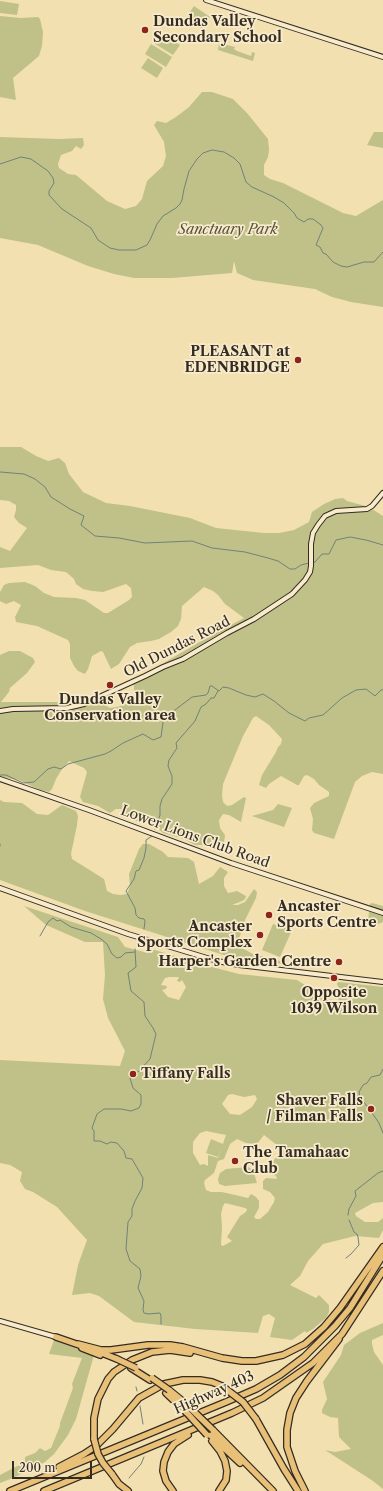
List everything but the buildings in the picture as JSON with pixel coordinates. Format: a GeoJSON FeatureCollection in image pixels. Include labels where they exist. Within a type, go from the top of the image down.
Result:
{"type":"FeatureCollection","features":[{"type":"Feature","properties":{"kind":"highway"},"geometry":{"type":"LineString","coordinates":[[128,1491],[119,1484],[103,1462],[98,1454],[94,1439],[94,1418],[98,1399],[108,1379],[120,1368],[142,1355],[162,1350],[242,1361],[256,1361],[283,1355],[305,1344],[324,1327],[340,1308],[383,1247]]}},
{"type":"Feature","properties":{"kind":"highway","name":"Highway 403"},"geometry":{"type":"LineString","coordinates":[[12,1490],[226,1402],[280,1375],[304,1357],[335,1326],[350,1308],[383,1255]]}},
{"type":"Feature","properties":{"kind":"highway","name":"Highway 403"},"geometry":{"type":"LineString","coordinates":[[44,1491],[204,1425],[263,1398],[282,1386],[313,1363],[342,1334],[383,1271]]}},
{"type":"Feature","properties":{"kind":"highway"},"geometry":{"type":"LineString","coordinates":[[305,1491],[294,1471],[287,1447],[287,1430],[290,1413],[296,1398],[307,1381],[338,1342],[342,1334]]}},
{"type":"Feature","properties":{"kind":"highway"},"geometry":{"type":"LineString","coordinates":[[56,1337],[101,1350],[170,1345],[183,1347],[212,1356]]}},
{"type":"Feature","properties":{"kind":"highway"},"geometry":{"type":"LineString","coordinates":[[56,1337],[58,1340],[116,1360]]}},
{"type":"Feature","properties":{"kind":"highway"},"geometry":{"type":"LineString","coordinates":[[78,1344],[133,1368],[151,1379],[182,1405],[269,1491]]}},
{"type":"Feature","properties":{"kind":"highway"},"geometry":{"type":"LineString","coordinates":[[12,1490],[23,1483],[73,1460],[96,1446],[113,1429],[139,1398],[164,1384],[183,1380],[200,1380],[212,1382],[222,1386],[243,1402],[256,1419],[298,1491]]}},
{"type":"Feature","properties":{"kind":"highway"},"geometry":{"type":"LineString","coordinates":[[182,1405],[187,1413],[273,1491]]}},
{"type":"Feature","properties":{"kind":"highway"},"geometry":{"type":"LineString","coordinates":[[173,1491],[166,1481],[163,1471],[164,1462],[168,1452],[180,1439],[204,1425]]}},
{"type":"Feature","properties":{"kind":"highway"},"geometry":{"type":"LineString","coordinates":[[209,1433],[225,1461],[227,1471],[226,1480],[220,1491]]}},
{"type":"Feature","properties":{"kind":"street"},"geometry":{"type":"LineString","coordinates":[[206,0],[383,57]]}},
{"type":"Feature","properties":{"kind":"street","name":"Old Dundas Road"},"geometry":{"type":"LineString","coordinates":[[0,711],[77,707],[146,676],[163,666],[183,659],[254,619],[292,594],[308,576],[311,566],[313,533],[326,516],[336,511],[367,509],[372,506],[383,493]]}},
{"type":"Feature","properties":{"kind":"street","name":"Lower Lions Club Road"},"geometry":{"type":"LineString","coordinates":[[0,780],[89,810],[231,862],[383,913]]}},
{"type":"Feature","properties":{"kind":"street"},"geometry":{"type":"LineString","coordinates":[[0,888],[128,934],[217,961],[239,965],[383,982]]}},
{"type":"Feature","properties":{"kind":"street"},"geometry":{"type":"LineString","coordinates":[[0,1321],[56,1337]]}},
{"type":"Feature","properties":{"kind":"green space"},"geometry":{"type":"Polygon","coordinates":[[[0,1],[19,4],[17,15],[0,13],[0,1]]]}},
{"type":"Feature","properties":{"kind":"green space"},"geometry":{"type":"Polygon","coordinates":[[[194,6],[210,17],[202,29],[186,18],[194,6]]]}},
{"type":"Feature","properties":{"kind":"green space"},"geometry":{"type":"Polygon","coordinates":[[[0,16],[21,18],[38,17],[40,19],[43,32],[42,46],[39,56],[13,78],[16,100],[0,97],[0,16]]]}},
{"type":"Feature","properties":{"kind":"green space"},"geometry":{"type":"Polygon","coordinates":[[[159,32],[180,45],[173,55],[152,42],[159,32]]]}},
{"type":"Feature","properties":{"kind":"green space"},"geometry":{"type":"Polygon","coordinates":[[[219,43],[235,47],[234,49],[237,51],[251,56],[252,52],[255,53],[253,61],[218,50],[219,43]]]}},
{"type":"Feature","properties":{"kind":"green space"},"geometry":{"type":"Polygon","coordinates":[[[151,44],[172,57],[166,67],[145,54],[151,44]]]}},
{"type":"Feature","properties":{"kind":"green space"},"geometry":{"type":"Polygon","coordinates":[[[148,58],[163,68],[157,78],[141,68],[148,58]]]}},
{"type":"Feature","properties":{"kind":"green space","name":"Sanctuary Park"},"geometry":{"type":"Polygon","coordinates":[[[202,92],[212,92],[233,99],[247,113],[268,139],[269,150],[268,157],[264,165],[264,175],[270,179],[283,183],[343,213],[356,216],[383,200],[383,307],[351,302],[332,297],[315,289],[253,280],[237,273],[234,261],[232,273],[172,278],[134,278],[88,266],[38,245],[0,238],[0,137],[59,139],[83,138],[84,145],[81,149],[76,146],[72,151],[61,155],[58,164],[59,168],[68,174],[76,175],[107,201],[125,209],[136,206],[142,199],[147,181],[163,166],[166,156],[164,142],[154,125],[157,121],[166,123],[176,117],[189,107],[202,92]]]}},
{"type":"Feature","properties":{"kind":"green space"},"geometry":{"type":"Polygon","coordinates":[[[374,132],[383,132],[383,148],[367,145],[374,132]]]}},
{"type":"Feature","properties":{"kind":"green space"},"geometry":{"type":"Polygon","coordinates":[[[0,447],[21,447],[48,461],[59,458],[65,463],[69,474],[83,492],[106,503],[130,506],[190,518],[216,528],[264,533],[279,533],[294,530],[309,522],[312,512],[324,504],[335,499],[343,498],[347,501],[369,507],[383,516],[383,774],[372,772],[362,776],[355,782],[334,839],[314,833],[312,830],[313,819],[310,808],[314,803],[329,796],[329,792],[319,785],[314,779],[307,775],[304,776],[299,785],[297,785],[281,776],[269,784],[266,788],[259,785],[262,775],[281,744],[282,739],[269,725],[256,716],[253,718],[243,736],[223,784],[223,802],[227,806],[232,805],[244,797],[246,798],[241,822],[229,815],[223,814],[219,820],[220,828],[225,835],[223,850],[202,845],[195,845],[184,839],[163,833],[148,820],[139,822],[124,813],[121,809],[116,809],[110,813],[98,806],[83,802],[80,797],[87,772],[84,768],[69,761],[62,769],[49,792],[40,790],[19,780],[0,777],[0,655],[9,651],[20,651],[33,658],[35,662],[27,673],[10,688],[9,692],[1,702],[66,702],[86,697],[98,701],[110,708],[117,707],[129,703],[134,695],[133,681],[244,618],[225,604],[213,591],[204,587],[182,606],[181,619],[178,626],[171,632],[159,639],[137,643],[130,647],[119,664],[111,669],[103,652],[101,651],[92,656],[85,674],[78,671],[70,658],[70,644],[68,640],[37,626],[16,622],[15,617],[21,605],[14,601],[6,604],[0,601],[0,592],[4,585],[9,583],[25,582],[54,597],[85,600],[104,613],[108,613],[129,600],[132,597],[131,588],[126,584],[103,592],[92,591],[83,589],[76,584],[74,579],[66,572],[51,570],[38,565],[0,568],[0,547],[10,551],[27,528],[19,523],[14,517],[16,505],[9,501],[0,500],[0,447]]]}},
{"type":"Feature","properties":{"kind":"green space"},"geometry":{"type":"Polygon","coordinates":[[[0,800],[4,802],[22,803],[37,814],[48,815],[62,805],[76,811],[78,816],[71,854],[72,859],[104,879],[107,891],[113,894],[127,894],[130,886],[129,874],[139,849],[143,844],[149,844],[163,852],[168,857],[188,858],[194,862],[199,884],[213,876],[220,867],[228,872],[224,878],[224,886],[228,893],[237,891],[246,896],[242,901],[232,905],[238,905],[245,902],[254,889],[257,892],[256,898],[245,920],[239,939],[240,947],[253,954],[289,965],[227,956],[85,911],[0,880],[0,800]]]}},
{"type":"Feature","properties":{"kind":"green space"},"geometry":{"type":"Polygon","coordinates":[[[278,804],[292,808],[284,827],[252,816],[273,810],[278,804]]]}},
{"type":"Feature","properties":{"kind":"green space"},"geometry":{"type":"Polygon","coordinates":[[[372,903],[383,906],[383,922],[376,925],[368,921],[370,904],[372,903]]]}},
{"type":"Feature","properties":{"kind":"green space"},"geometry":{"type":"Polygon","coordinates":[[[24,906],[118,937],[125,947],[144,952],[155,950],[239,974],[297,980],[324,997],[337,1002],[341,995],[337,984],[338,982],[383,987],[383,1202],[373,1203],[355,1213],[356,1216],[365,1222],[378,1222],[383,1218],[383,1230],[379,1238],[355,1236],[323,1244],[308,1261],[300,1276],[290,1285],[316,1298],[319,1295],[329,1305],[329,1312],[326,1318],[313,1329],[306,1333],[305,1331],[292,1340],[270,1337],[275,1318],[269,1314],[263,1316],[258,1333],[195,1329],[134,1322],[99,1296],[90,1293],[72,1295],[78,1265],[87,1240],[57,1207],[33,1192],[25,1189],[20,1181],[22,1172],[10,1165],[0,1163],[0,1060],[120,1066],[125,1051],[108,1018],[103,999],[105,975],[103,942],[85,942],[46,925],[24,906]],[[179,977],[165,978],[161,985],[167,986],[166,989],[162,990],[168,997],[179,1000],[186,987],[182,980],[180,982],[177,981],[179,977]],[[232,1094],[228,1095],[222,1104],[230,1114],[240,1115],[252,1107],[257,1099],[255,1095],[244,1097],[232,1094]],[[206,1131],[200,1133],[193,1142],[193,1153],[200,1165],[204,1164],[208,1166],[208,1155],[218,1158],[226,1135],[206,1131]],[[264,1135],[257,1144],[246,1143],[237,1139],[230,1144],[224,1159],[218,1161],[214,1173],[205,1180],[204,1183],[206,1190],[211,1192],[222,1192],[248,1198],[251,1194],[256,1197],[259,1201],[259,1208],[254,1217],[256,1219],[260,1219],[268,1212],[275,1198],[270,1192],[263,1189],[263,1181],[266,1178],[277,1179],[276,1176],[270,1173],[266,1174],[259,1168],[271,1163],[282,1151],[282,1149],[264,1135]],[[225,1203],[221,1214],[221,1245],[223,1246],[232,1241],[227,1237],[240,1216],[246,1212],[247,1209],[225,1203]]]}},
{"type":"Feature","properties":{"kind":"green space"},"geometry":{"type":"Polygon","coordinates":[[[273,924],[292,930],[280,957],[262,950],[273,924]]]}},
{"type":"Feature","properties":{"kind":"green space"},"geometry":{"type":"Polygon","coordinates":[[[211,1139],[223,1144],[218,1157],[206,1153],[211,1139]]]}},
{"type":"Feature","properties":{"kind":"green space"},"geometry":{"type":"Polygon","coordinates":[[[248,1167],[253,1170],[257,1183],[225,1186],[219,1184],[218,1179],[220,1173],[226,1169],[248,1167]]]}},
{"type":"Feature","properties":{"kind":"green space"},"geometry":{"type":"Polygon","coordinates":[[[383,1323],[383,1335],[372,1340],[372,1344],[374,1352],[383,1365],[383,1489],[325,1450],[335,1452],[351,1449],[339,1437],[338,1418],[330,1417],[322,1413],[322,1410],[327,1399],[323,1382],[341,1355],[344,1345],[360,1333],[383,1323]]]}},
{"type":"Feature","properties":{"kind":"green space"},"geometry":{"type":"Polygon","coordinates":[[[54,1340],[94,1355],[76,1419],[68,1435],[54,1454],[45,1462],[0,1483],[0,1475],[25,1462],[25,1457],[35,1453],[40,1448],[45,1451],[51,1448],[60,1426],[73,1388],[72,1384],[82,1358],[49,1354],[54,1340]]]}},
{"type":"Feature","properties":{"kind":"waterway"},"geometry":{"type":"LineString","coordinates":[[0,164],[21,157],[31,159],[48,171],[53,178],[54,183],[49,191],[49,195],[62,209],[91,228],[98,240],[110,248],[119,250],[136,250],[147,245],[157,224],[163,216],[180,204],[189,171],[197,159],[203,153],[212,150],[224,152],[240,164],[246,182],[252,187],[284,203],[297,218],[304,222],[308,219],[313,219],[321,225],[323,228],[316,245],[320,247],[323,253],[326,254],[333,262],[347,267],[364,262],[374,262],[383,252]]}},
{"type":"Feature","properties":{"kind":"waterway"},"geometry":{"type":"LineString","coordinates":[[0,472],[24,474],[35,479],[45,487],[51,497],[84,516],[81,525],[95,536],[119,538],[145,543],[192,541],[212,548],[245,552],[268,558],[278,561],[290,569],[295,569],[301,565],[309,563]]}},
{"type":"Feature","properties":{"kind":"waterway"},"geometry":{"type":"LineString","coordinates":[[312,563],[315,562],[322,554],[329,554],[336,540],[350,537],[383,545]]}},
{"type":"Feature","properties":{"kind":"waterway"},"geometry":{"type":"LineString","coordinates":[[0,775],[6,775],[23,783],[34,782],[48,769],[54,767],[61,769],[68,764],[105,754],[123,743],[143,734],[153,740],[161,737],[164,715],[175,710],[192,697],[206,695],[210,686],[219,691],[223,687],[255,697],[263,694],[289,713],[305,721],[309,718],[323,715],[342,698],[356,690],[366,689],[375,696],[383,690]]}},
{"type":"Feature","properties":{"kind":"waterway"},"geometry":{"type":"LineString","coordinates":[[155,829],[160,815],[162,799],[172,784],[172,776],[168,766],[169,760],[177,748],[176,743],[195,721],[201,707],[211,698],[214,698],[218,691]]}},
{"type":"Feature","properties":{"kind":"waterway"},"geometry":{"type":"LineString","coordinates":[[144,929],[145,921],[136,915],[135,908],[126,891],[134,879],[136,871],[139,870],[144,858],[146,840],[152,836]]}},
{"type":"Feature","properties":{"kind":"waterway"},"geometry":{"type":"LineString","coordinates":[[40,936],[48,922],[53,918],[57,921],[60,920],[71,927],[91,933],[101,939],[107,944],[112,954],[117,958],[121,957],[125,953],[135,952]]}},
{"type":"Feature","properties":{"kind":"waterway"},"geometry":{"type":"LineString","coordinates":[[135,949],[136,967],[128,973],[131,991],[144,1002],[145,1016],[156,1034],[150,1059],[130,1078],[133,1088],[141,1095],[141,1104],[139,1108],[131,1111],[121,1109],[104,1109],[97,1114],[92,1128],[94,1131],[94,1141],[100,1141],[107,1144],[111,1142],[117,1143],[124,1151],[126,1158],[132,1159],[143,1178],[142,1188],[135,1201],[132,1209],[132,1216],[128,1222],[126,1249],[130,1261],[140,1269],[141,1276],[138,1288],[144,1301],[144,1313],[160,1313],[161,1324]]}},
{"type":"Feature","properties":{"kind":"waterway"},"geometry":{"type":"LineString","coordinates":[[383,1069],[380,1075],[371,1077],[367,1083],[363,1085],[359,1092],[360,1097],[379,1123],[383,1133]]}},
{"type":"Feature","properties":{"kind":"waterway"},"geometry":{"type":"LineString","coordinates":[[348,1215],[349,1209],[356,1196],[355,1191],[378,1173],[383,1171]]}},
{"type":"Feature","properties":{"kind":"waterway"},"geometry":{"type":"LineString","coordinates":[[346,1258],[359,1245],[357,1234],[354,1232],[349,1220]]}},
{"type":"Feature","properties":{"kind":"waterway"},"geometry":{"type":"LineString","coordinates":[[136,1387],[137,1391]]}},
{"type":"Feature","properties":{"kind":"waterway"},"geometry":{"type":"LineString","coordinates":[[140,1406],[143,1424]]}},
{"type":"Feature","properties":{"kind":"waterway"},"geometry":{"type":"LineString","coordinates":[[129,1478],[141,1464],[144,1457]]}},
{"type":"Feature","properties":{"kind":"place","name":"Dundas Valley Secondary School"},"geometry":{"type":"Point","coordinates":[145,30]}},
{"type":"Feature","properties":{"kind":"place","name":"PLEASANT at EDENBRIDGE"},"geometry":{"type":"Point","coordinates":[298,360]}},
{"type":"Feature","properties":{"kind":"place","name":"Dundas Valley Conservation area"},"geometry":{"type":"Point","coordinates":[110,685]}},
{"type":"Feature","properties":{"kind":"place","name":"Ancaster Sports Centre"},"geometry":{"type":"Point","coordinates":[269,915]}},
{"type":"Feature","properties":{"kind":"place","name":"Ancaster Sports Complex"},"geometry":{"type":"Point","coordinates":[260,935]}},
{"type":"Feature","properties":{"kind":"place","name":"Harper's Garden Centre"},"geometry":{"type":"Point","coordinates":[339,962]}},
{"type":"Feature","properties":{"kind":"place","name":"Opposite 1039 Wilson"},"geometry":{"type":"Point","coordinates":[334,978]}},
{"type":"Feature","properties":{"kind":"place","name":"Tiffany Falls"},"geometry":{"type":"Point","coordinates":[133,1074]}},
{"type":"Feature","properties":{"kind":"place","name":"Shaver Falls / Filman Falls"},"geometry":{"type":"Point","coordinates":[371,1109]}},
{"type":"Feature","properties":{"kind":"place","name":"The Tamahaac Club"},"geometry":{"type":"Point","coordinates":[235,1161]}}]}
